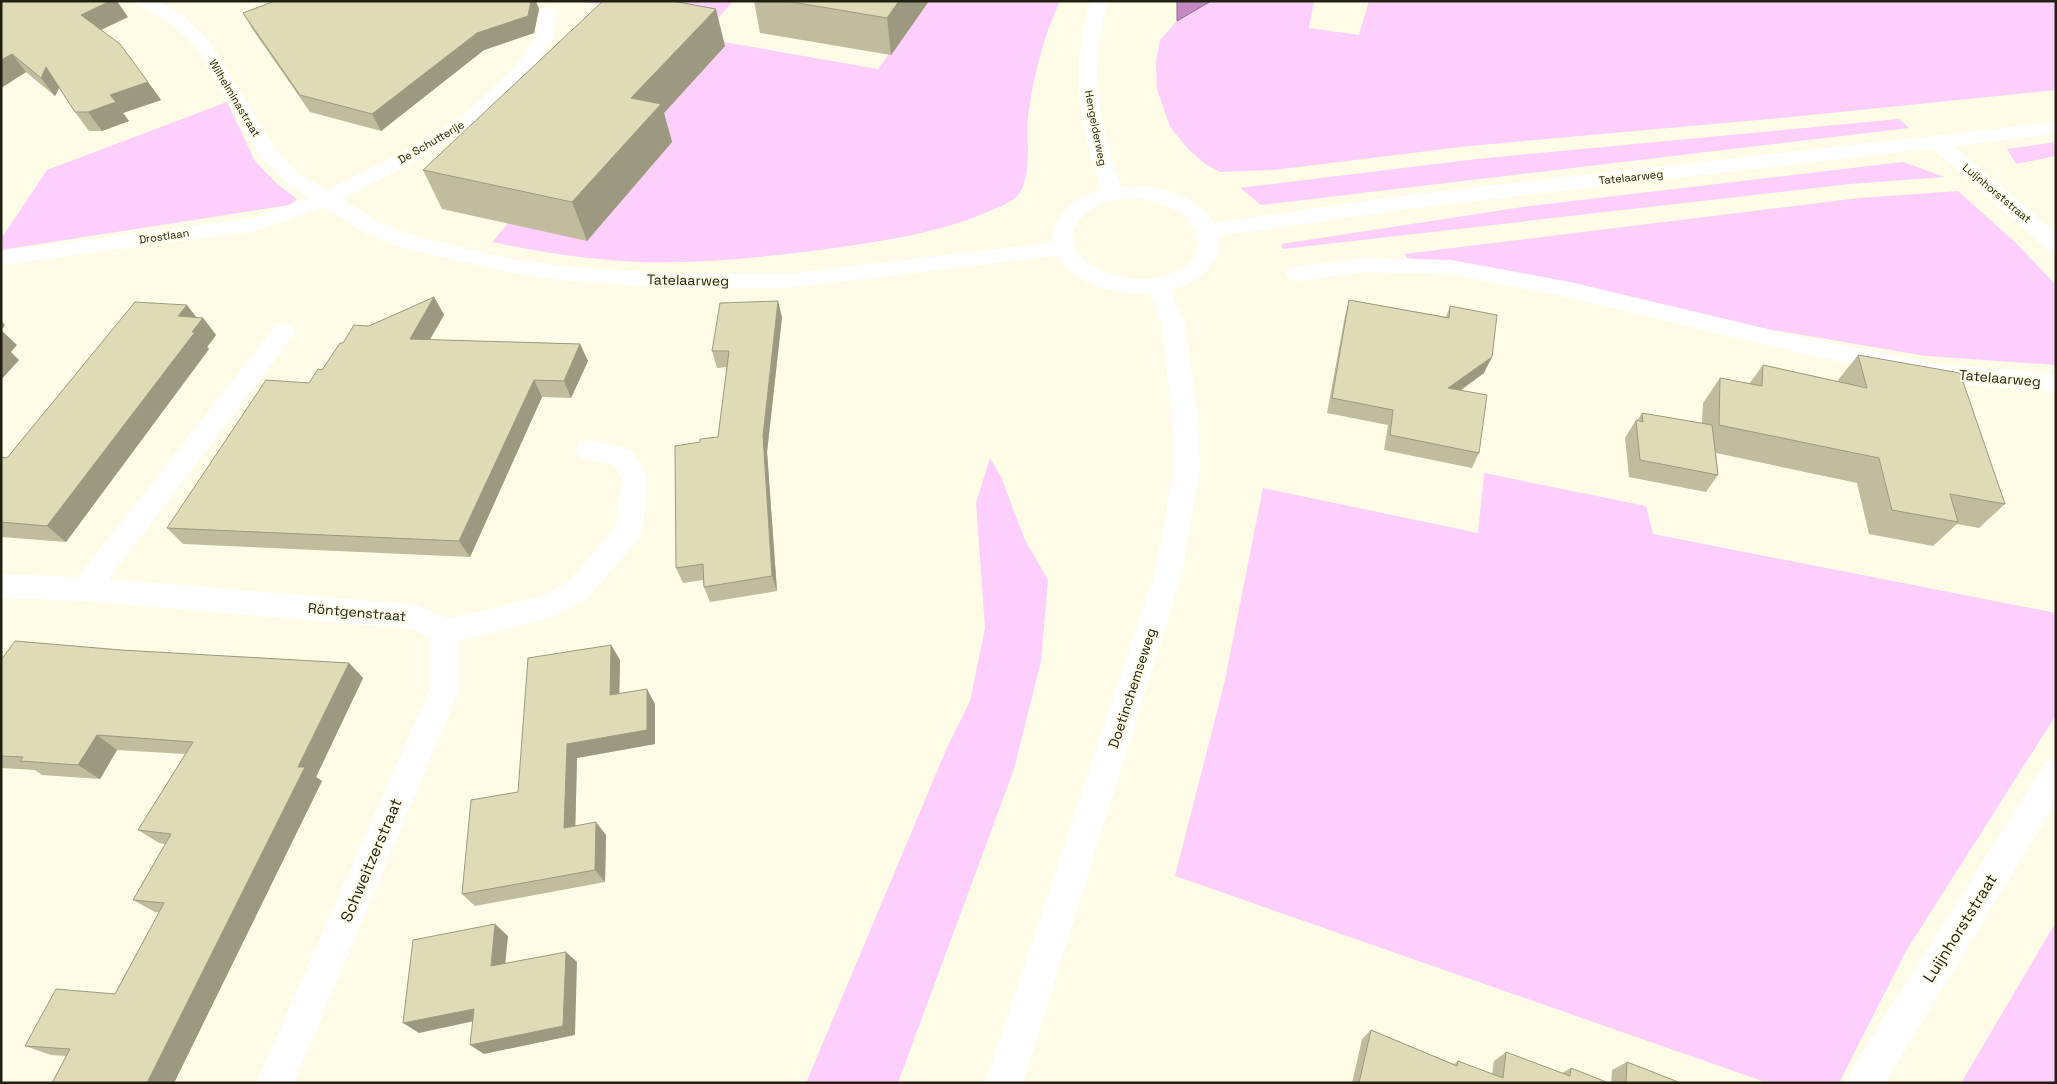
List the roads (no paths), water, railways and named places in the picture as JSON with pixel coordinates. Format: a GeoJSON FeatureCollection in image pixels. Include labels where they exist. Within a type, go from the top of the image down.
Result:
{"type":"FeatureCollection","features":[{"type":"Feature","properties":{"kind":"street","name":"Wilhelminastraat"},"geometry":{"type":"LineString","coordinates":[[144,1],[176,19],[202,43],[267,152],[292,178],[324,200]]}},
{"type":"Feature","properties":{"kind":"street","name":"Hengelderweg"},"geometry":{"type":"LineString","coordinates":[[1099,1],[1090,36],[1087,94],[1104,168],[1114,194]]}},
{"type":"Feature","properties":{"kind":"street","name":"De Schutterije"},"geometry":{"type":"LineString","coordinates":[[324,200],[409,157],[468,121],[522,72],[544,38],[548,12]]}},
{"type":"Feature","properties":{"kind":"street","name":"Tatelaarweg"},"geometry":{"type":"LineString","coordinates":[[1208,231],[1408,202],[2056,128]]}},
{"type":"Feature","properties":{"kind":"street","name":"Luijnhorststraat"},"geometry":{"type":"LineString","coordinates":[[1938,142],[2056,245]]}},
{"type":"Feature","properties":{"kind":"street"},"geometry":{"type":"LineString","coordinates":[[1138,192],[1161,196],[1182,204],[1198,216],[1208,231],[1210,245],[1205,258],[1194,270],[1178,280],[1158,285],[1138,286],[1118,284],[1100,279],[1084,271],[1072,261],[1064,248],[1062,230],[1071,214],[1089,201],[1114,194],[1138,192]]}},
{"type":"Feature","properties":{"kind":"street","name":"Tatelaarweg"},"geometry":{"type":"LineString","coordinates":[[324,200],[373,228],[411,243],[512,266],[621,278],[679,281],[788,281],[1064,248]]}},
{"type":"Feature","properties":{"kind":"street","name":"Drostlaan"},"geometry":{"type":"LineString","coordinates":[[1,258],[256,224],[324,200]]}},
{"type":"Feature","properties":{"kind":"street","name":"Tatelaarweg"},"geometry":{"type":"LineString","coordinates":[[1297,274],[1363,266],[1451,267],[1570,290],[1804,346],[1936,373],[2056,383]]}},
{"type":"Feature","properties":{"kind":"street","name":"Doetinchemseweg"},"geometry":{"type":"LineString","coordinates":[[1004,1083],[1168,575],[1187,470],[1185,425],[1172,324],[1158,285]]}},
{"type":"Feature","properties":{"kind":"street"},"geometry":{"type":"LineString","coordinates":[[85,589],[284,331]]}},
{"type":"Feature","properties":{"kind":"street"},"geometry":{"type":"LineString","coordinates":[[444,632],[546,607],[577,591],[629,530],[635,478],[623,457],[589,450]]}},
{"type":"Feature","properties":{"kind":"street","name":"Röntgenstraat"},"geometry":{"type":"LineString","coordinates":[[3,589],[85,589],[416,617],[444,632]]}},
{"type":"Feature","properties":{"kind":"street","name":"Schweitzerstraat"},"geometry":{"type":"LineString","coordinates":[[275,1083],[444,691],[444,632]]}},
{"type":"Feature","properties":{"kind":"street","name":"Luijnhorststraat"},"geometry":{"type":"LineString","coordinates":[[1864,1083],[2056,773]]}}]}
